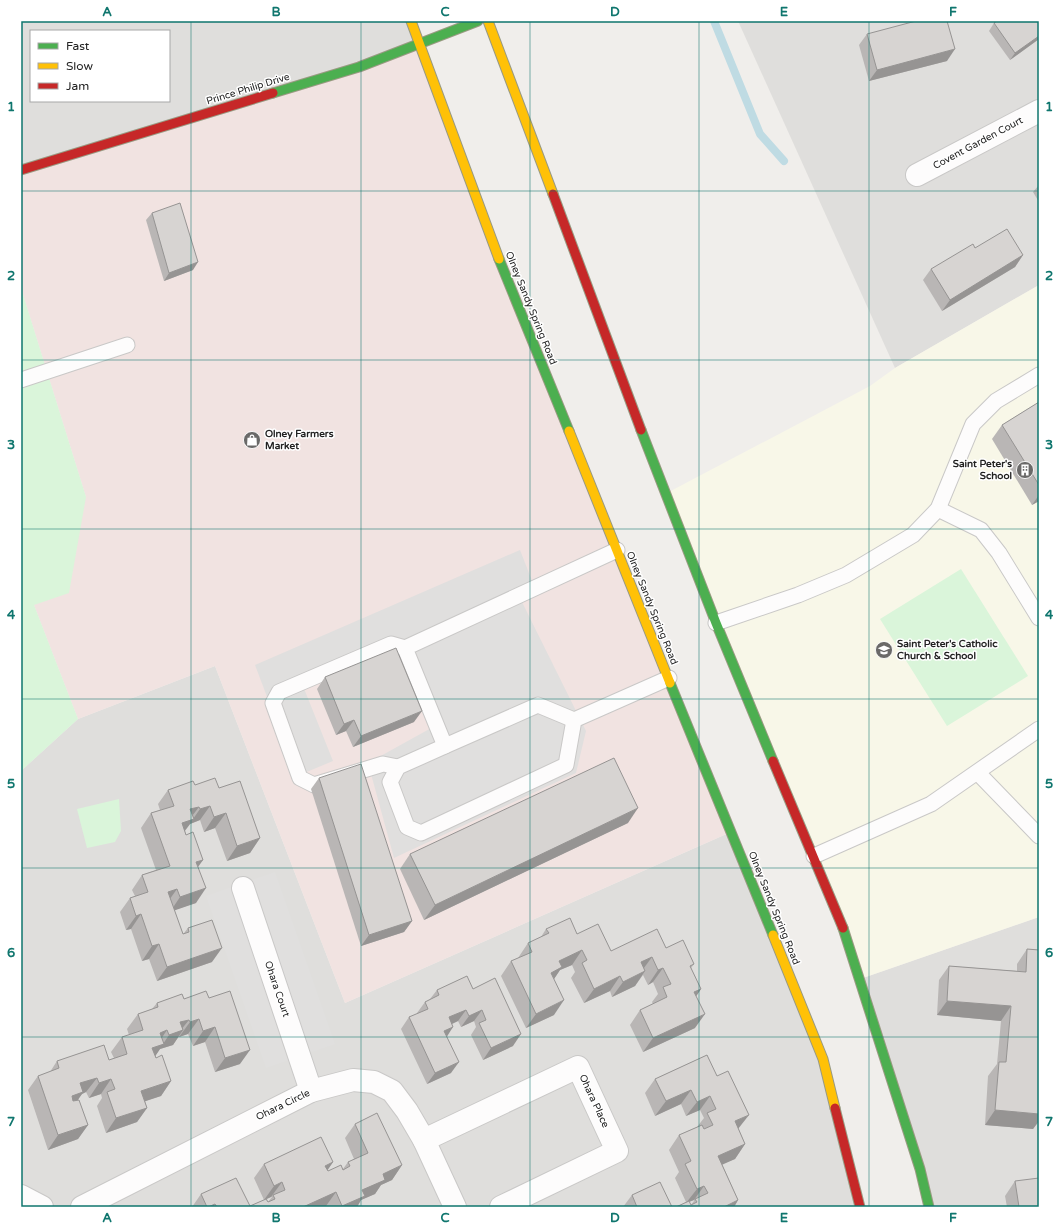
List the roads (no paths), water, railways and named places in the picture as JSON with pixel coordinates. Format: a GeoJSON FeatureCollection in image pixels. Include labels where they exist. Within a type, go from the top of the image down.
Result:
{"type":"FeatureCollection","features":[{"type":"Feature","properties":{"kind":"main road","name":"Olney Sandy Spring Road"},"geometry":{"type":"LineString","coordinates":[[411,21],[502,267],[823,1059],[860,1207]]}},
{"type":"Feature","properties":{"kind":"main road","name":"Prince Philip Drive"},"geometry":{"type":"LineString","coordinates":[[21,170],[359,67],[478,21]]}},
{"type":"Feature","properties":{"kind":"main road"},"geometry":{"type":"LineString","coordinates":[[488,21],[665,494],[716,623],[842,926],[920,1169],[929,1207]]}},
{"type":"Feature","properties":{"kind":"street","name":"Covent Garden Court"},"geometry":{"type":"LineString","coordinates":[[917,175],[1039,112]]}},
{"type":"Feature","properties":{"kind":"street","name":"Ohara Court"},"geometry":{"type":"LineString","coordinates":[[243,888],[311,1091]]}},
{"type":"Feature","properties":{"kind":"street","name":"Ohara Place"},"geometry":{"type":"LineString","coordinates":[[424,1140],[578,1067],[617,1151],[501,1207]]}},
{"type":"Feature","properties":{"kind":"street","name":"Ohara Circle"},"geometry":{"type":"LineString","coordinates":[[82,1207],[311,1091],[353,1080],[374,1082],[392,1091],[407,1111],[424,1140],[455,1207]]}},
{"type":"Feature","properties":{"kind":"street"},"geometry":{"type":"LineString","coordinates":[[21,1196],[42,1207]]}},
{"type":"Feature","properties":{"kind":"lane"},"geometry":{"type":"LineString","coordinates":[[21,380],[127,345]]}},
{"type":"Feature","properties":{"kind":"lane"},"geometry":{"type":"LineString","coordinates":[[716,623],[798,595],[846,575],[913,535],[938,509],[973,424],[996,401],[1039,375]]}},
{"type":"Feature","properties":{"kind":"lane"},"geometry":{"type":"LineString","coordinates":[[938,509],[981,530],[999,553],[1039,618]]}},
{"type":"Feature","properties":{"kind":"lane"},"geometry":{"type":"LineString","coordinates":[[617,550],[405,648],[391,644],[279,692],[273,703],[300,778],[314,785],[383,764],[398,767],[538,705],[574,720],[669,678]]}},
{"type":"Feature","properties":{"kind":"lane"},"geometry":{"type":"LineString","coordinates":[[405,648],[445,746]]}},
{"type":"Feature","properties":{"kind":"lane"},"geometry":{"type":"LineString","coordinates":[[398,767],[390,782],[407,827],[421,833],[566,765],[574,720]]}},
{"type":"Feature","properties":{"kind":"lane"},"geometry":{"type":"LineString","coordinates":[[814,856],[931,804],[978,773],[1039,729]]}},
{"type":"Feature","properties":{"kind":"lane"},"geometry":{"type":"LineString","coordinates":[[978,773],[1039,836]]}},
{"type":"Feature","properties":{"kind":"waterway"},"geometry":{"type":"LineString","coordinates":[[714,21],[760,134],[784,161]]}},
{"type":"Feature","properties":{"kind":"place","name":"Olney Farmers Market"},"geometry":{"type":"Point","coordinates":[252,440]}},
{"type":"Feature","properties":{"kind":"place","name":"Saint Peter's School"},"geometry":{"type":"Point","coordinates":[1025,470]}},
{"type":"Feature","properties":{"kind":"place","name":"Saint Peter's Catholic Church & School"},"geometry":{"type":"Point","coordinates":[884,650]}}]}
